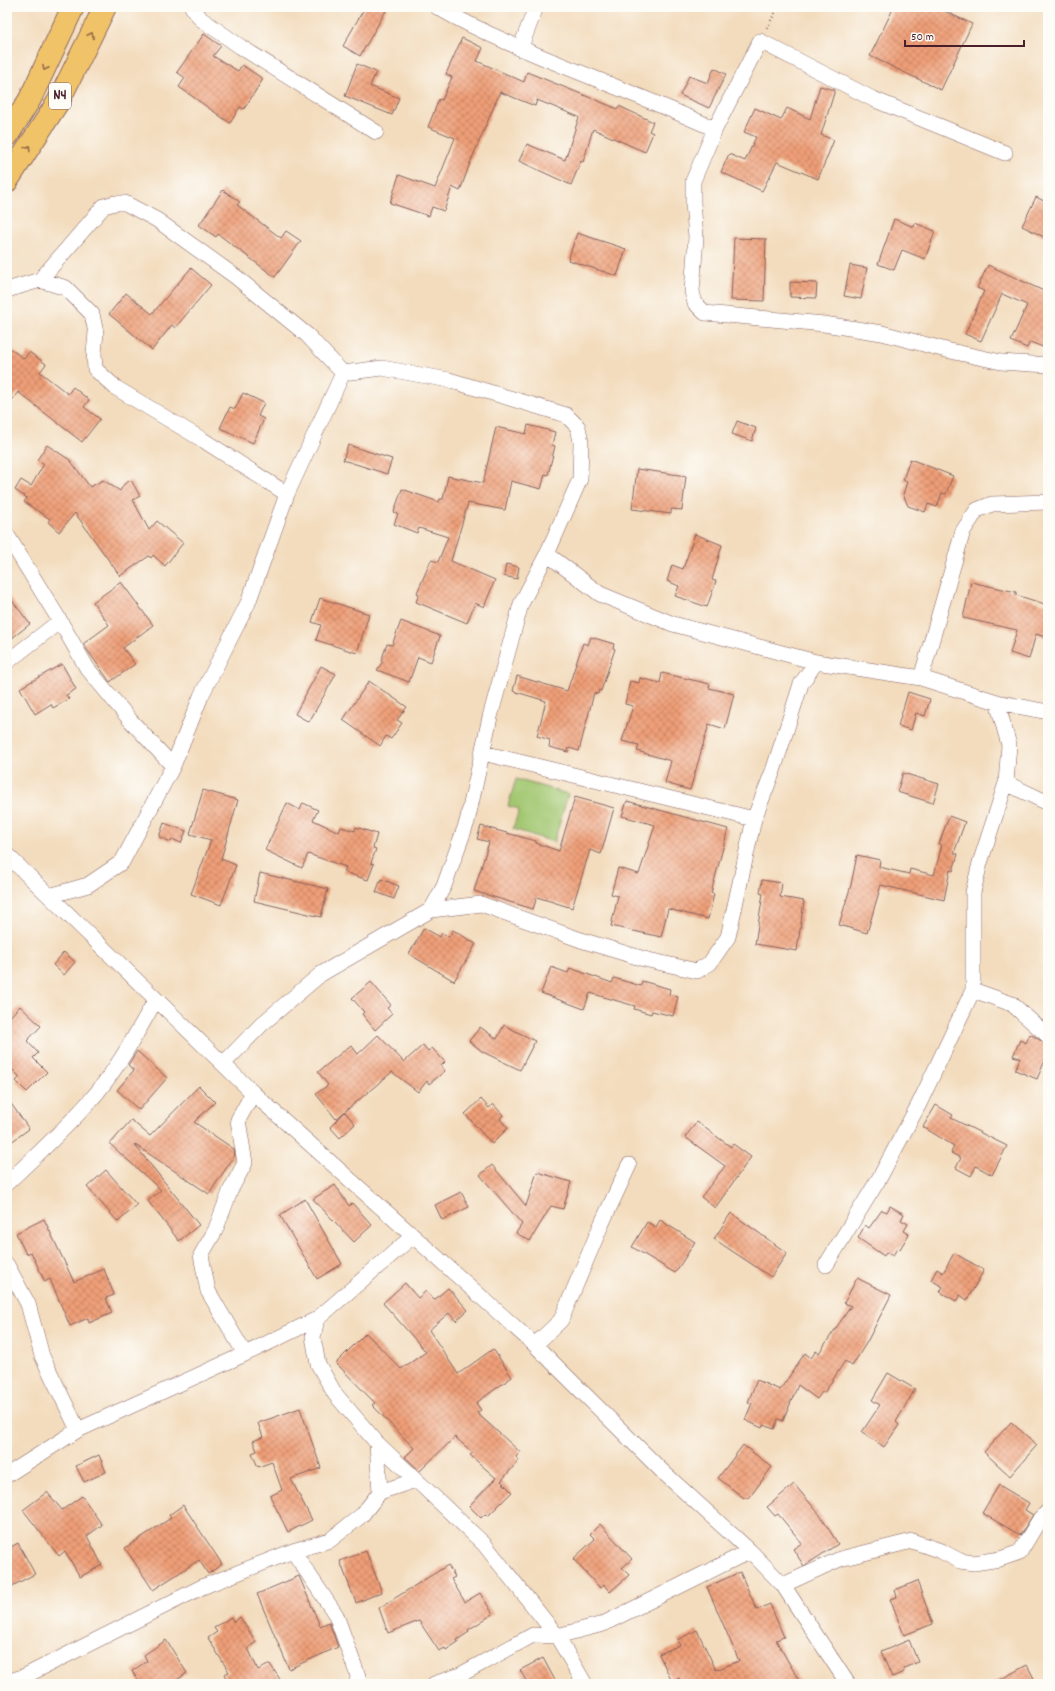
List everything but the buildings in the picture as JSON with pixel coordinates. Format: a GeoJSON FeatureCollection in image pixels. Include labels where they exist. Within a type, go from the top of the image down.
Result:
{"type":"FeatureCollection","features":[{"type":"Feature","properties":{"kind":"highway","name":"N4"},"geometry":{"type":"LineString","coordinates":[[7,136],[30,99],[73,7]]}},
{"type":"Feature","properties":{"kind":"highway","name":"N4"},"geometry":{"type":"LineString","coordinates":[[7,181],[58,102],[105,7]]}},
{"type":"Feature","properties":{"kind":"street"},"geometry":{"type":"LineString","coordinates":[[192,7],[201,19],[376,132]]}},
{"type":"Feature","properties":{"kind":"street"},"geometry":{"type":"LineString","coordinates":[[437,7],[462,22],[520,49],[628,92],[715,129]]}},
{"type":"Feature","properties":{"kind":"street"},"geometry":{"type":"LineString","coordinates":[[520,49],[536,7]]}},
{"type":"Feature","properties":{"kind":"street"},"geometry":{"type":"LineString","coordinates":[[1005,153],[873,99],[760,41],[715,129],[693,181],[692,203],[696,237],[692,292],[695,303],[704,313],[824,324],[882,333],[946,350],[1001,362],[1048,365]]}},
{"type":"Feature","properties":{"kind":"street"},"geometry":{"type":"LineString","coordinates":[[7,290],[40,280],[104,206],[115,203],[125,203],[157,220],[236,277],[306,335],[343,373]]}},
{"type":"Feature","properties":{"kind":"street"},"geometry":{"type":"LineString","coordinates":[[40,280],[66,288],[92,314],[96,334],[94,353],[95,368],[116,388],[203,440],[287,494]]}},
{"type":"Feature","properties":{"kind":"street"},"geometry":{"type":"LineString","coordinates":[[343,373],[382,368],[450,380],[566,416],[578,427],[581,442],[580,479],[547,554],[521,604],[490,717],[467,822],[444,886],[431,910]]}},
{"type":"Feature","properties":{"kind":"street"},"geometry":{"type":"LineString","coordinates":[[48,896],[88,886],[122,862],[173,766],[201,696],[248,602],[287,494],[343,373]]}},
{"type":"Feature","properties":{"kind":"street"},"geometry":{"type":"LineString","coordinates":[[921,678],[963,531],[976,510],[992,504],[1048,502]]}},
{"type":"Feature","properties":{"kind":"street"},"geometry":{"type":"LineString","coordinates":[[7,535],[87,668],[131,721],[173,766]]}},
{"type":"Feature","properties":{"kind":"street"},"geometry":{"type":"LineString","coordinates":[[547,554],[600,594],[673,624],[816,662],[921,678],[996,702],[1048,712]]}},
{"type":"Feature","properties":{"kind":"street"},"geometry":{"type":"LineString","coordinates":[[7,662],[60,621]]}},
{"type":"Feature","properties":{"kind":"street"},"geometry":{"type":"LineString","coordinates":[[223,1064],[262,1024],[321,974],[431,910],[481,904],[581,940],[644,959],[696,971],[710,963],[728,937],[754,819],[773,770],[801,684],[816,662]]}},
{"type":"Feature","properties":{"kind":"street"},"geometry":{"type":"LineString","coordinates":[[826,1265],[880,1177],[919,1104],[973,990],[973,892],[980,863],[1006,783],[1009,745],[996,702]]}},
{"type":"Feature","properties":{"kind":"street"},"geometry":{"type":"LineString","coordinates":[[483,752],[754,819]]}},
{"type":"Feature","properties":{"kind":"street"},"geometry":{"type":"LineString","coordinates":[[1006,783],[1048,803]]}},
{"type":"Feature","properties":{"kind":"street"},"geometry":{"type":"LineString","coordinates":[[7,855],[223,1064],[535,1345],[663,1472],[750,1551],[783,1585],[848,1684]]}},
{"type":"Feature","properties":{"kind":"street"},"geometry":{"type":"LineString","coordinates":[[973,990],[1012,1004],[1048,1036]]}},
{"type":"Feature","properties":{"kind":"street"},"geometry":{"type":"LineString","coordinates":[[7,1183],[50,1143],[90,1100],[133,1040],[156,1000]]}},
{"type":"Feature","properties":{"kind":"street"},"geometry":{"type":"LineString","coordinates":[[245,1354],[208,1291],[201,1256],[216,1231],[231,1189],[245,1163],[238,1120],[253,1092]]}},
{"type":"Feature","properties":{"kind":"street"},"geometry":{"type":"LineString","coordinates":[[535,1345],[561,1320],[602,1223],[629,1165]]}},
{"type":"Feature","properties":{"kind":"street"},"geometry":{"type":"LineString","coordinates":[[7,1475],[78,1430],[245,1354],[317,1319],[413,1236]]}},
{"type":"Feature","properties":{"kind":"street"},"geometry":{"type":"LineString","coordinates":[[7,1265],[28,1304],[42,1356],[78,1430]]}},
{"type":"Feature","properties":{"kind":"street"},"geometry":{"type":"LineString","coordinates":[[317,1319],[314,1336],[318,1364],[335,1394],[377,1443],[484,1544],[556,1636],[585,1684]]}},
{"type":"Feature","properties":{"kind":"street"},"geometry":{"type":"LineString","coordinates":[[377,1443],[380,1492]]}},
{"type":"Feature","properties":{"kind":"street"},"geometry":{"type":"LineString","coordinates":[[7,1682],[23,1677],[202,1587],[293,1551],[330,1540],[362,1515],[380,1492],[416,1480]]}},
{"type":"Feature","properties":{"kind":"street"},"geometry":{"type":"LineString","coordinates":[[783,1585],[840,1559],[912,1541],[941,1551],[960,1561],[974,1563],[1000,1559],[1020,1552],[1038,1522],[1048,1511]]}},
{"type":"Feature","properties":{"kind":"street"},"geometry":{"type":"LineString","coordinates":[[293,1551],[336,1615],[358,1676],[358,1684]]}},
{"type":"Feature","properties":{"kind":"street"},"geometry":{"type":"LineString","coordinates":[[434,1684],[460,1675],[533,1635],[556,1636],[604,1624],[750,1551]]}},
{"type":"Feature","properties":{"kind":"path"},"geometry":{"type":"LineString","coordinates":[[760,41],[778,7]]}},
{"type":"Feature","properties":{"kind":"green space"},"geometry":{"type":"Polygon","coordinates":[[[516,779],[568,794],[554,842],[513,829],[519,809],[508,806],[516,779]]]}}]}
